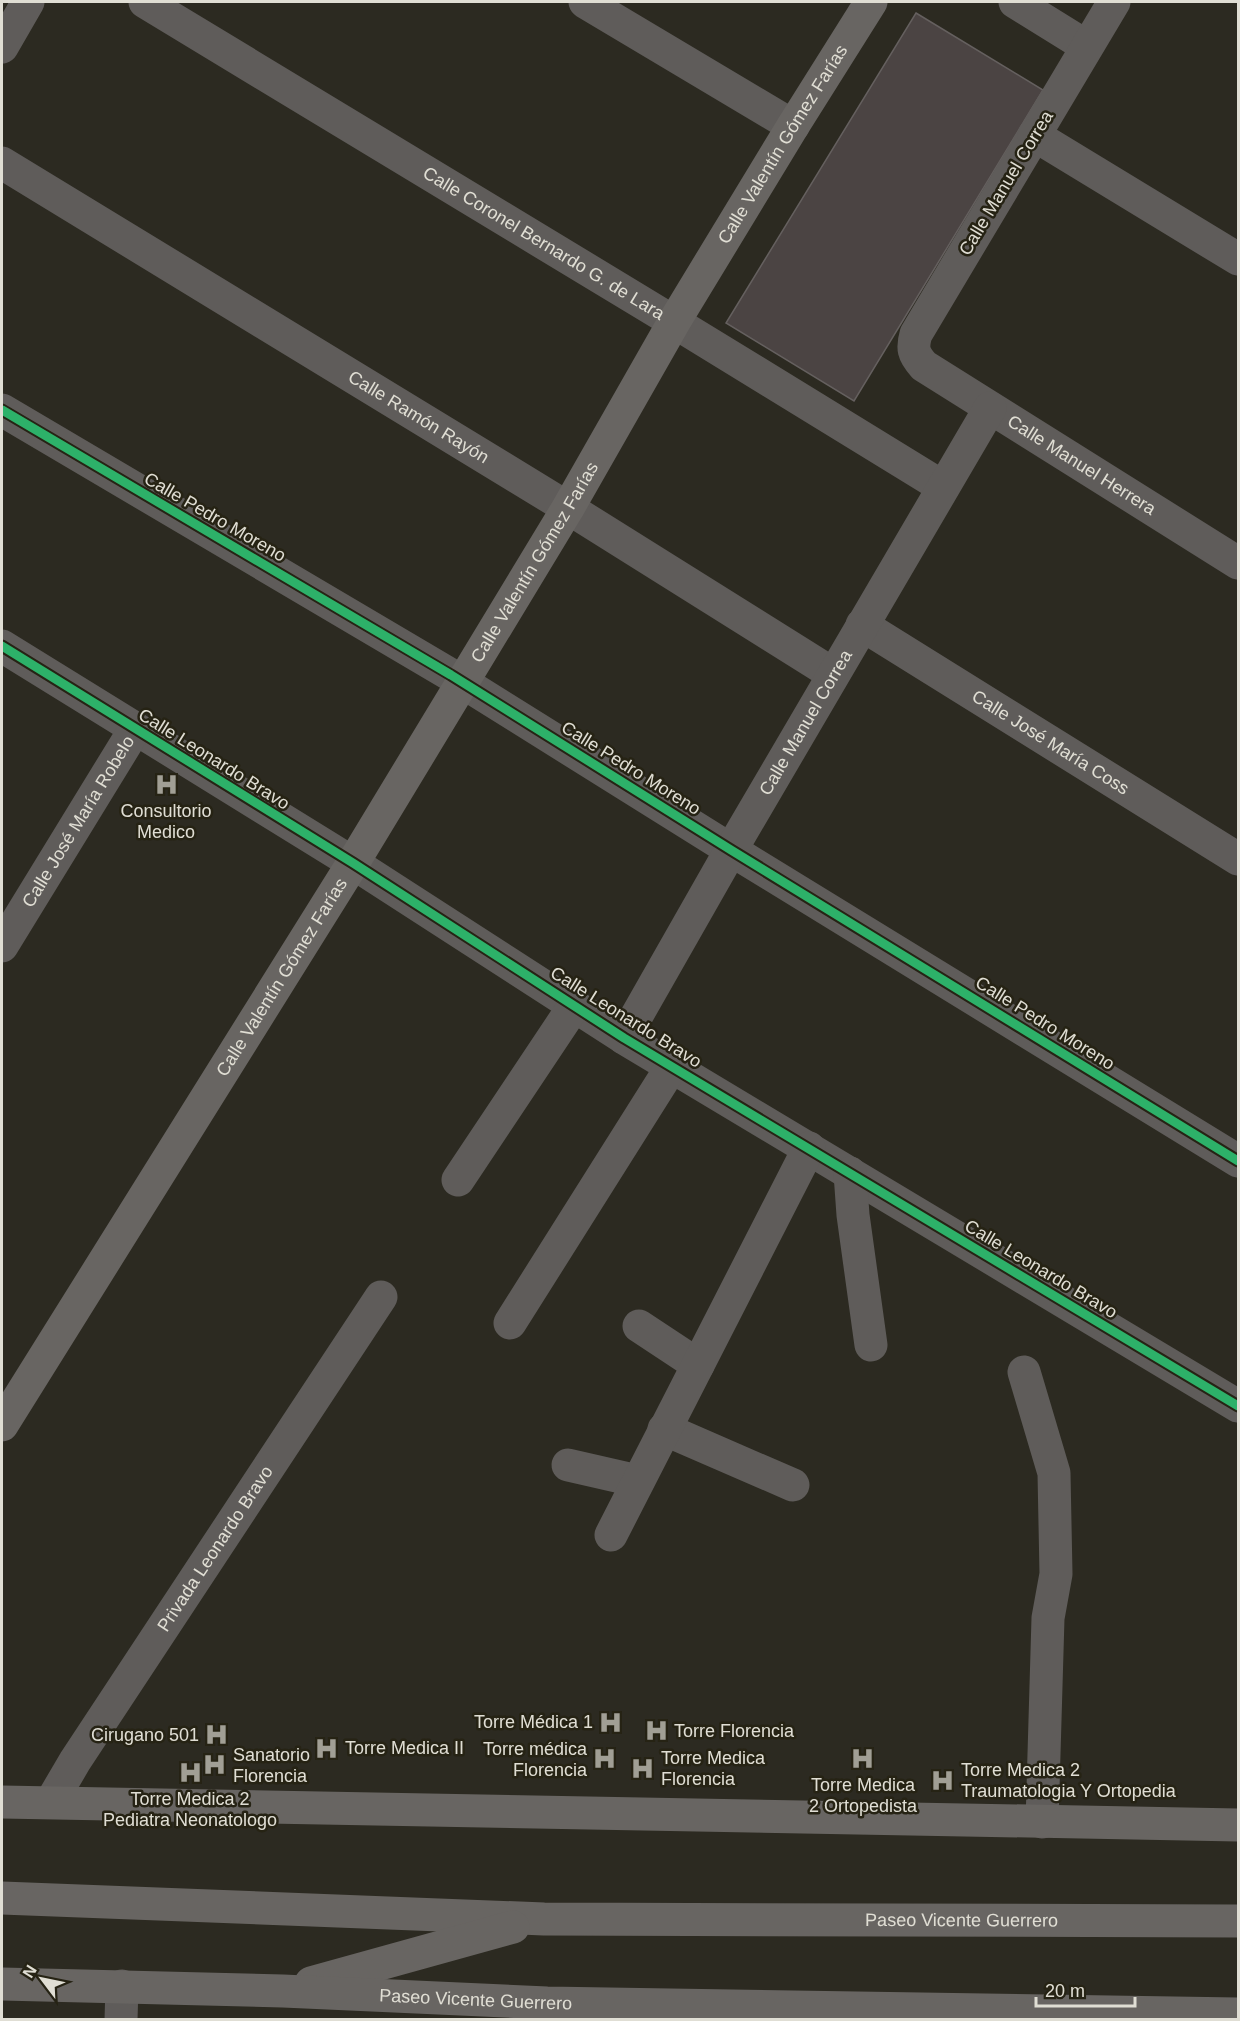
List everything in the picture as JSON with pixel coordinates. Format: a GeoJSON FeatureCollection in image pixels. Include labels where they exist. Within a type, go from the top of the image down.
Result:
{"type":"FeatureCollection","features":[{"type":"Feature","properties":{"kind":"main road","name":"Calle Valentín Gómez Farías"},"geometry":{"type":"LineString","coordinates":[[2,1425],[464,683],[568,508],[674,322],[792,126],[871,2]]}},
{"type":"Feature","properties":{"kind":"main road"},"geometry":{"type":"LineString","coordinates":[[2,1802],[1239,1825]]}},
{"type":"Feature","properties":{"kind":"main road","name":"Paseo Vicente Guerrero"},"geometry":{"type":"LineString","coordinates":[[2,1898],[544,1919],[1239,1921]]}},
{"type":"Feature","properties":{"kind":"main road"},"geometry":{"type":"LineString","coordinates":[[283,1991],[544,1919]]}},
{"type":"Feature","properties":{"kind":"main road","name":"Paseo Vicente Guerrero"},"geometry":{"type":"LineString","coordinates":[[2,1984],[283,1991],[547,2011],[1239,2014]]}},
{"type":"Feature","properties":{"kind":"street","name":"Calle Coronel Bernardo G. de Lara"},"geometry":{"type":"LineString","coordinates":[[145,2],[943,487]]}},
{"type":"Feature","properties":{"kind":"street"},"geometry":{"type":"LineString","coordinates":[[585,2],[792,126]]}},
{"type":"Feature","properties":{"kind":"street"},"geometry":{"type":"LineString","coordinates":[[1015,2],[1086,46]]}},
{"type":"Feature","properties":{"kind":"street","name":"Calle Manuel Correa"},"geometry":{"type":"LineString","coordinates":[[924,366],[915,357],[912,347],[916,334],[1114,2]]}},
{"type":"Feature","properties":{"kind":"street"},"geometry":{"type":"LineString","coordinates":[[1034,135],[1239,260]]}},
{"type":"Feature","properties":{"kind":"street","name":"Calle Ramón Rayón"},"geometry":{"type":"LineString","coordinates":[[2,163],[568,508],[833,674]]}},
{"type":"Feature","properties":{"kind":"street","name":"Calle Manuel Herrera"},"geometry":{"type":"LineString","coordinates":[[924,366],[1239,563]]}},
{"type":"Feature","properties":{"kind":"street","name":"Calle Manuel Correa"},"geometry":{"type":"LineString","coordinates":[[624,1038],[833,674],[990,408]]}},
{"type":"Feature","properties":{"kind":"street","name":"Calle Pedro Moreno"},"geometry":{"type":"LineString","coordinates":[[2,410],[464,683],[731,850],[1239,1161]]}},
{"type":"Feature","properties":{"kind":"street","name":"Calle José María Coss"},"geometry":{"type":"LineString","coordinates":[[862,625],[1239,859]]}},
{"type":"Feature","properties":{"kind":"street","name":"Calle Leonardo Bravo"},"geometry":{"type":"LineString","coordinates":[[2,646],[353,863],[624,1038],[1239,1406]]}},
{"type":"Feature","properties":{"kind":"street","name":"Calle José María Robelo"},"geometry":{"type":"LineString","coordinates":[[2,946],[135,729]]}},
{"type":"Feature","properties":{"kind":"street"},"geometry":{"type":"LineString","coordinates":[[459,1180],[574,1006]]}},
{"type":"Feature","properties":{"kind":"street"},"geometry":{"type":"LineString","coordinates":[[510,1323],[672,1066]]}},
{"type":"Feature","properties":{"kind":"street"},"geometry":{"type":"LineString","coordinates":[[611,1535],[809,1148]]}},
{"type":"Feature","properties":{"kind":"street"},"geometry":{"type":"LineString","coordinates":[[850,1173],[871,1345]]}},
{"type":"Feature","properties":{"kind":"street","name":"Privada Leonardo Bravo"},"geometry":{"type":"LineString","coordinates":[[51,1802],[75,1761],[381,1297]]}},
{"type":"Feature","properties":{"kind":"street"},"geometry":{"type":"LineString","coordinates":[[639,1326],[698,1365]]}},
{"type":"Feature","properties":{"kind":"street"},"geometry":{"type":"LineString","coordinates":[[1024,1372],[1054,1473],[1056,1574],[1048,1618],[1042,1822]]}},
{"type":"Feature","properties":{"kind":"street"},"geometry":{"type":"LineString","coordinates":[[664,1429],[793,1485]]}},
{"type":"Feature","properties":{"kind":"street"},"geometry":{"type":"LineString","coordinates":[[568,1465],[638,1481]]}},
{"type":"Feature","properties":{"kind":"street"},"geometry":{"type":"LineString","coordinates":[[121,2019],[122,1986]]}},
{"type":"Feature","properties":{"kind":"building"},"geometry":{"type":"Polygon","coordinates":[[[916,13],[1043,90],[854,401],[726,323],[916,13]]]}},
{"type":"Feature","properties":{"kind":"cycle path"},"geometry":{"type":"LineString","coordinates":[[2,410],[451,675],[1238,1161]]}},
{"type":"Feature","properties":{"kind":"cycle path"},"geometry":{"type":"LineString","coordinates":[[2,646],[353,863],[624,1038],[1238,1406]]}},
{"type":"Feature","properties":{"kind":"place","name":"Consultorio Medico"},"geometry":{"type":"Point","coordinates":[166,785]}},
{"type":"Feature","properties":{"kind":"place","name":"Torre Médica 1"},"geometry":{"type":"Point","coordinates":[611,1722]}},
{"type":"Feature","properties":{"kind":"place","name":"Torre Florencia"},"geometry":{"type":"Point","coordinates":[656,1731]}},
{"type":"Feature","properties":{"kind":"place","name":"Cirugano 501"},"geometry":{"type":"Point","coordinates":[217,1735]}},
{"type":"Feature","properties":{"kind":"place","name":"Torre Medica II"},"geometry":{"type":"Point","coordinates":[327,1748]}},
{"type":"Feature","properties":{"kind":"place","name":"Torre médica Florencia"},"geometry":{"type":"Point","coordinates":[605,1759]}},
{"type":"Feature","properties":{"kind":"place","name":"Torre Medica 2 Ortopedista"},"geometry":{"type":"Point","coordinates":[863,1759]}},
{"type":"Feature","properties":{"kind":"place","name":"Sanatorio Florencia"},"geometry":{"type":"Point","coordinates":[215,1765]}},
{"type":"Feature","properties":{"kind":"place","name":"Torre Medica Florencia"},"geometry":{"type":"Point","coordinates":[643,1768]}},
{"type":"Feature","properties":{"kind":"place","name":"Torre Medica 2 Pediatra Neonatologo"},"geometry":{"type":"Point","coordinates":[190,1773]}},
{"type":"Feature","properties":{"kind":"place","name":"Torre Medica 2 Traumatologia Y Ortopedia"},"geometry":{"type":"Point","coordinates":[943,1780]}}]}
